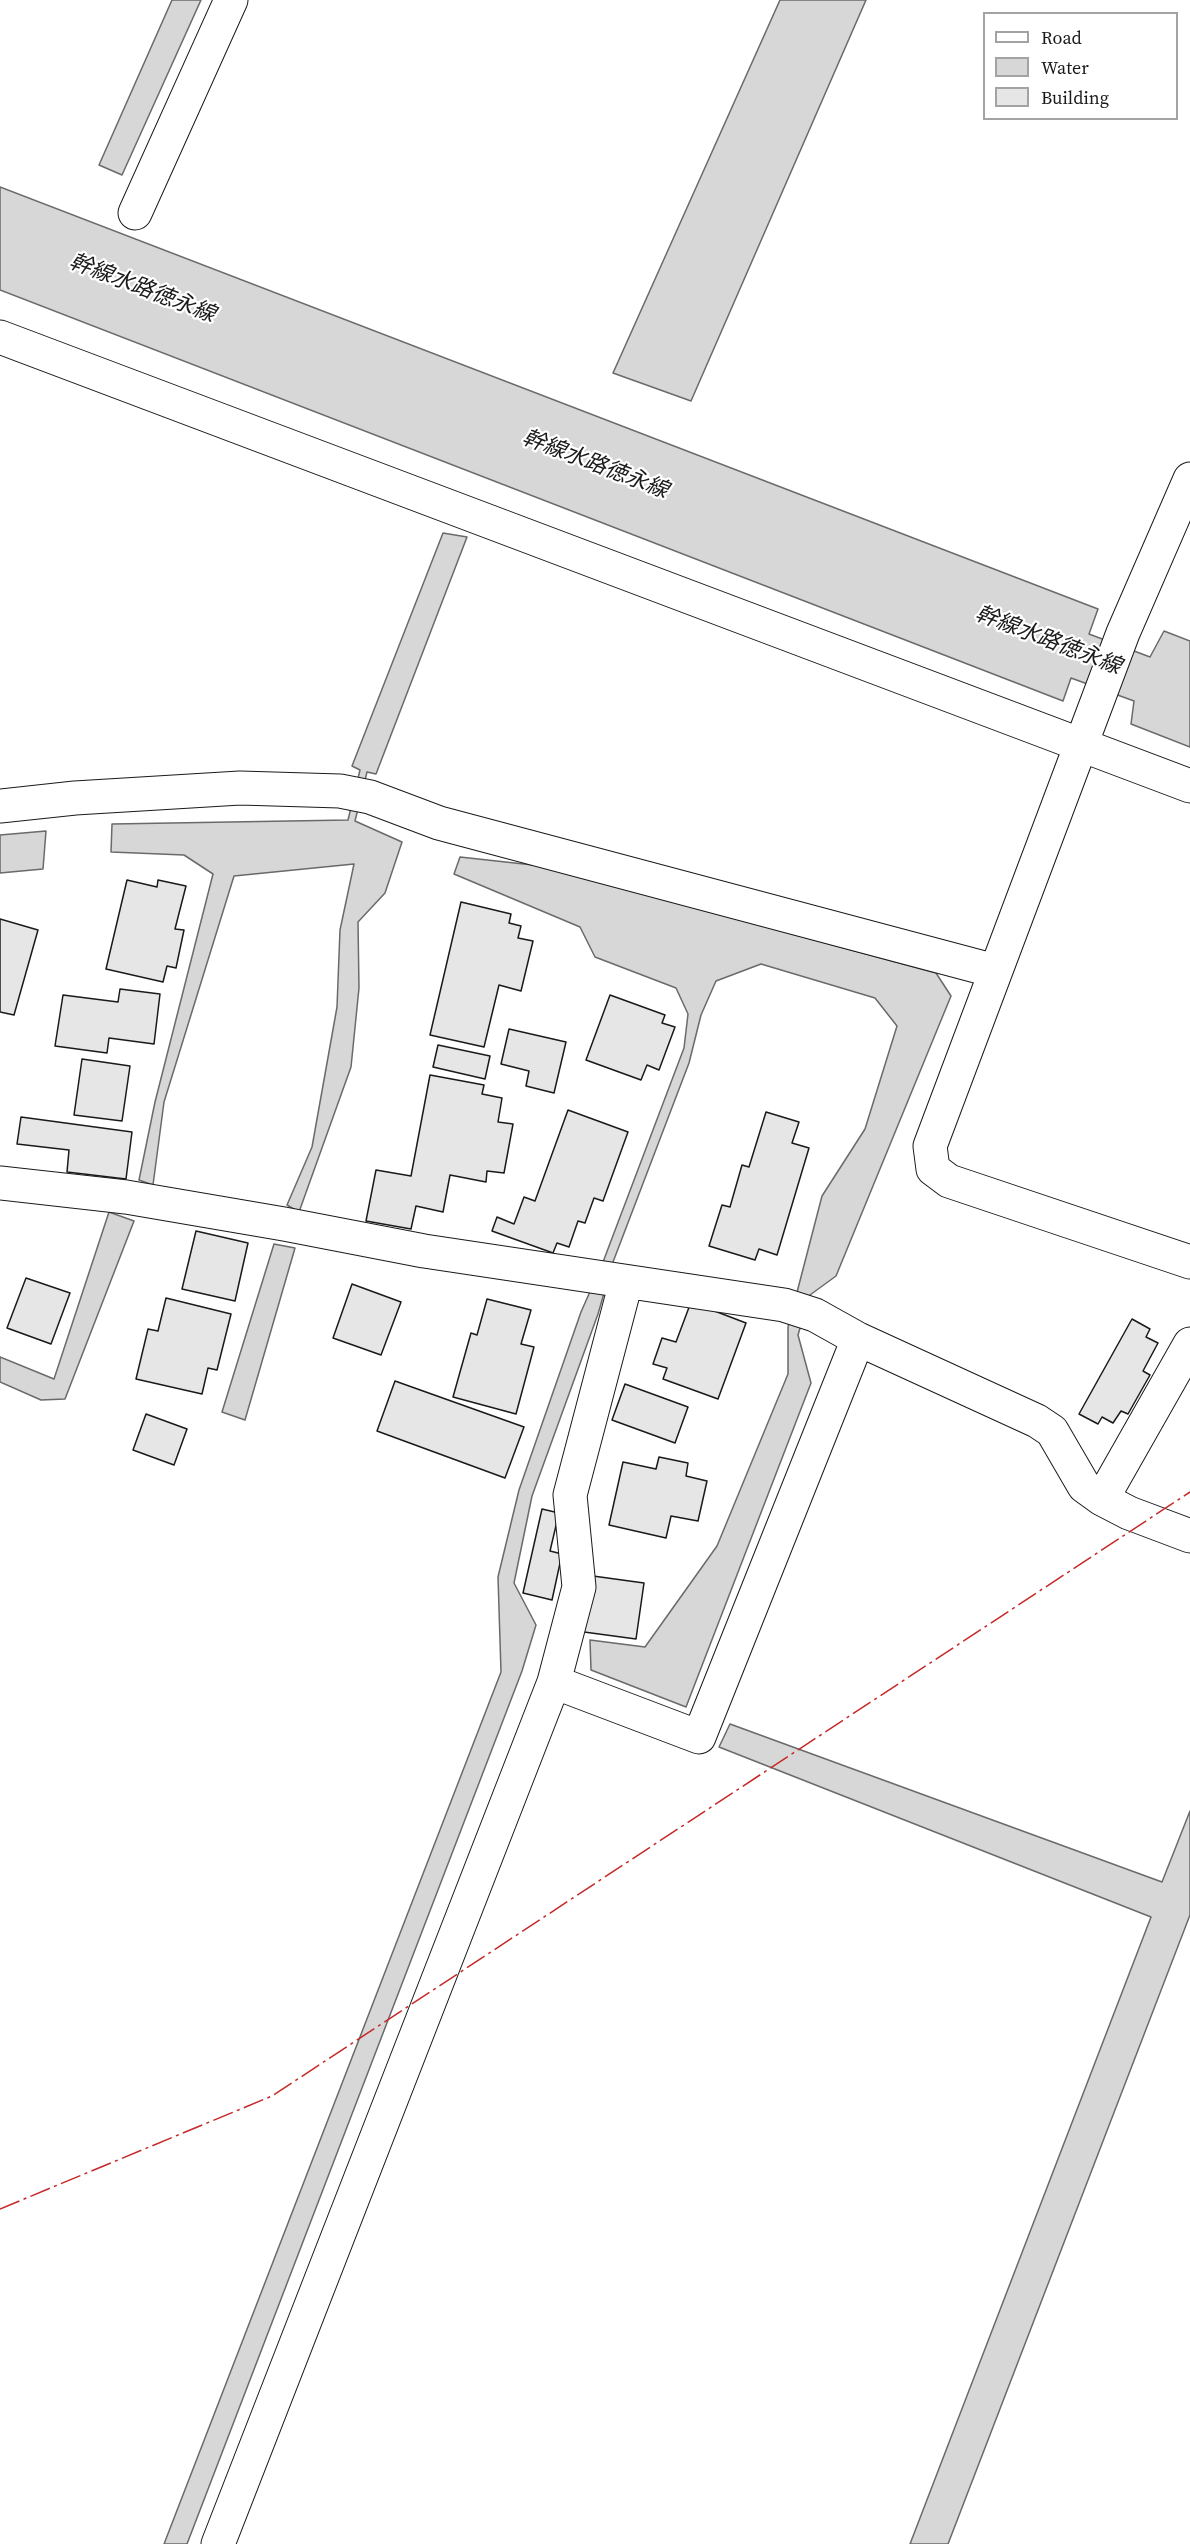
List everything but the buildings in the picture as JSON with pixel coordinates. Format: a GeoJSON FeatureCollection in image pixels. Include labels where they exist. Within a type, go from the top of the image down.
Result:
{"type":"FeatureCollection","features":[{"type":"Feature","properties":{"kind":"street"},"geometry":{"type":"LineString","coordinates":[[135,213],[231,0]]}},
{"type":"Feature","properties":{"kind":"street"},"geometry":{"type":"LineString","coordinates":[[0,337],[1190,786]]}},
{"type":"Feature","properties":{"kind":"street"},"geometry":{"type":"LineString","coordinates":[[1190,479],[1123,633],[930,1146],[933,1169],[949,1181],[1190,1262]]}},
{"type":"Feature","properties":{"kind":"street"},"geometry":{"type":"LineString","coordinates":[[0,806],[75,798],[240,788],[355,794],[439,824],[995,971]]}},
{"type":"Feature","properties":{"kind":"street"},"geometry":{"type":"LineString","coordinates":[[0,1183],[126,1197],[424,1251],[783,1305],[815,1315],[858,1339],[1037,1421],[1052,1431],[1084,1486],[1102,1499],[1129,1513],[1190,1536]]}},
{"type":"Feature","properties":{"kind":"street"},"geometry":{"type":"LineString","coordinates":[[218,2544],[554,1682],[579,1587],[570,1495],[627,1282]]}},
{"type":"Feature","properties":{"kind":"street"},"geometry":{"type":"LineString","coordinates":[[554,1682],[699,1737],[858,1339]]}},
{"type":"Feature","properties":{"kind":"street"},"geometry":{"type":"LineString","coordinates":[[1102,1499],[1190,1344]]}},
{"type":"Feature","properties":{"kind":"water"},"geometry":{"type":"Polygon","coordinates":[[[172,0],[201,0],[122,175],[99,165],[172,0]]]}},
{"type":"Feature","properties":{"kind":"water"},"geometry":{"type":"Polygon","coordinates":[[[780,0],[866,0],[691,401],[613,373],[780,0]]]}},
{"type":"Feature","properties":{"kind":"water","name":"幹線水路徳永線"},"geometry":{"type":"Polygon","coordinates":[[[0,187],[1098,609],[1089,634],[1150,657],[1164,631],[1190,641],[1190,747],[1131,724],[1134,701],[1071,678],[1063,701],[0,290],[0,187]]]}},
{"type":"Feature","properties":{"kind":"water"},"geometry":{"type":"Polygon","coordinates":[[[443,533],[467,537],[376,774],[367,772],[355,821],[402,842],[385,893],[358,922],[359,988],[351,1067],[299,1212],[287,1205],[312,1147],[337,1007],[340,930],[354,864],[234,876],[164,1102],[153,1185],[139,1180],[155,1102],[213,874],[184,855],[111,852],[112,824],[348,820],[360,770],[352,766],[443,533]]]}},
{"type":"Feature","properties":{"kind":"water"},"geometry":{"type":"Polygon","coordinates":[[[46,831],[43,869],[0,873],[0,835],[46,831]]]}},
{"type":"Feature","properties":{"kind":"water"},"geometry":{"type":"Polygon","coordinates":[[[460,857],[542,866],[936,973],[951,996],[836,1276],[810,1295],[798,1335],[811,1383],[686,1707],[591,1670],[590,1640],[645,1647],[717,1546],[788,1374],[788,1327],[822,1196],[865,1129],[897,1026],[875,998],[761,964],[716,981],[701,1015],[689,1063],[613,1262],[598,1314],[532,1496],[514,1583],[536,1625],[522,1671],[187,2544],[164,2544],[501,1672],[498,1577],[519,1490],[581,1312],[603,1262],[684,1048],[688,1014],[676,988],[595,957],[580,927],[454,874],[460,857]]]}},
{"type":"Feature","properties":{"kind":"water"},"geometry":{"type":"Polygon","coordinates":[[[109,1212],[134,1221],[65,1399],[41,1400],[0,1382],[0,1357],[54,1379],[109,1212]]]}},
{"type":"Feature","properties":{"kind":"water"},"geometry":{"type":"Polygon","coordinates":[[[274,1244],[295,1248],[245,1420],[222,1412],[274,1244]]]}},
{"type":"Feature","properties":{"kind":"water"},"geometry":{"type":"Polygon","coordinates":[[[730,1724],[1162,1882],[1190,1811],[1190,1915],[948,2544],[910,2544],[1151,1917],[719,1747],[730,1724]]]}},
{"type":"Feature","properties":{"kind":"power"},"geometry":{"type":"LineString","coordinates":[[0,2209],[272,2096],[1190,1492]]}}]}
